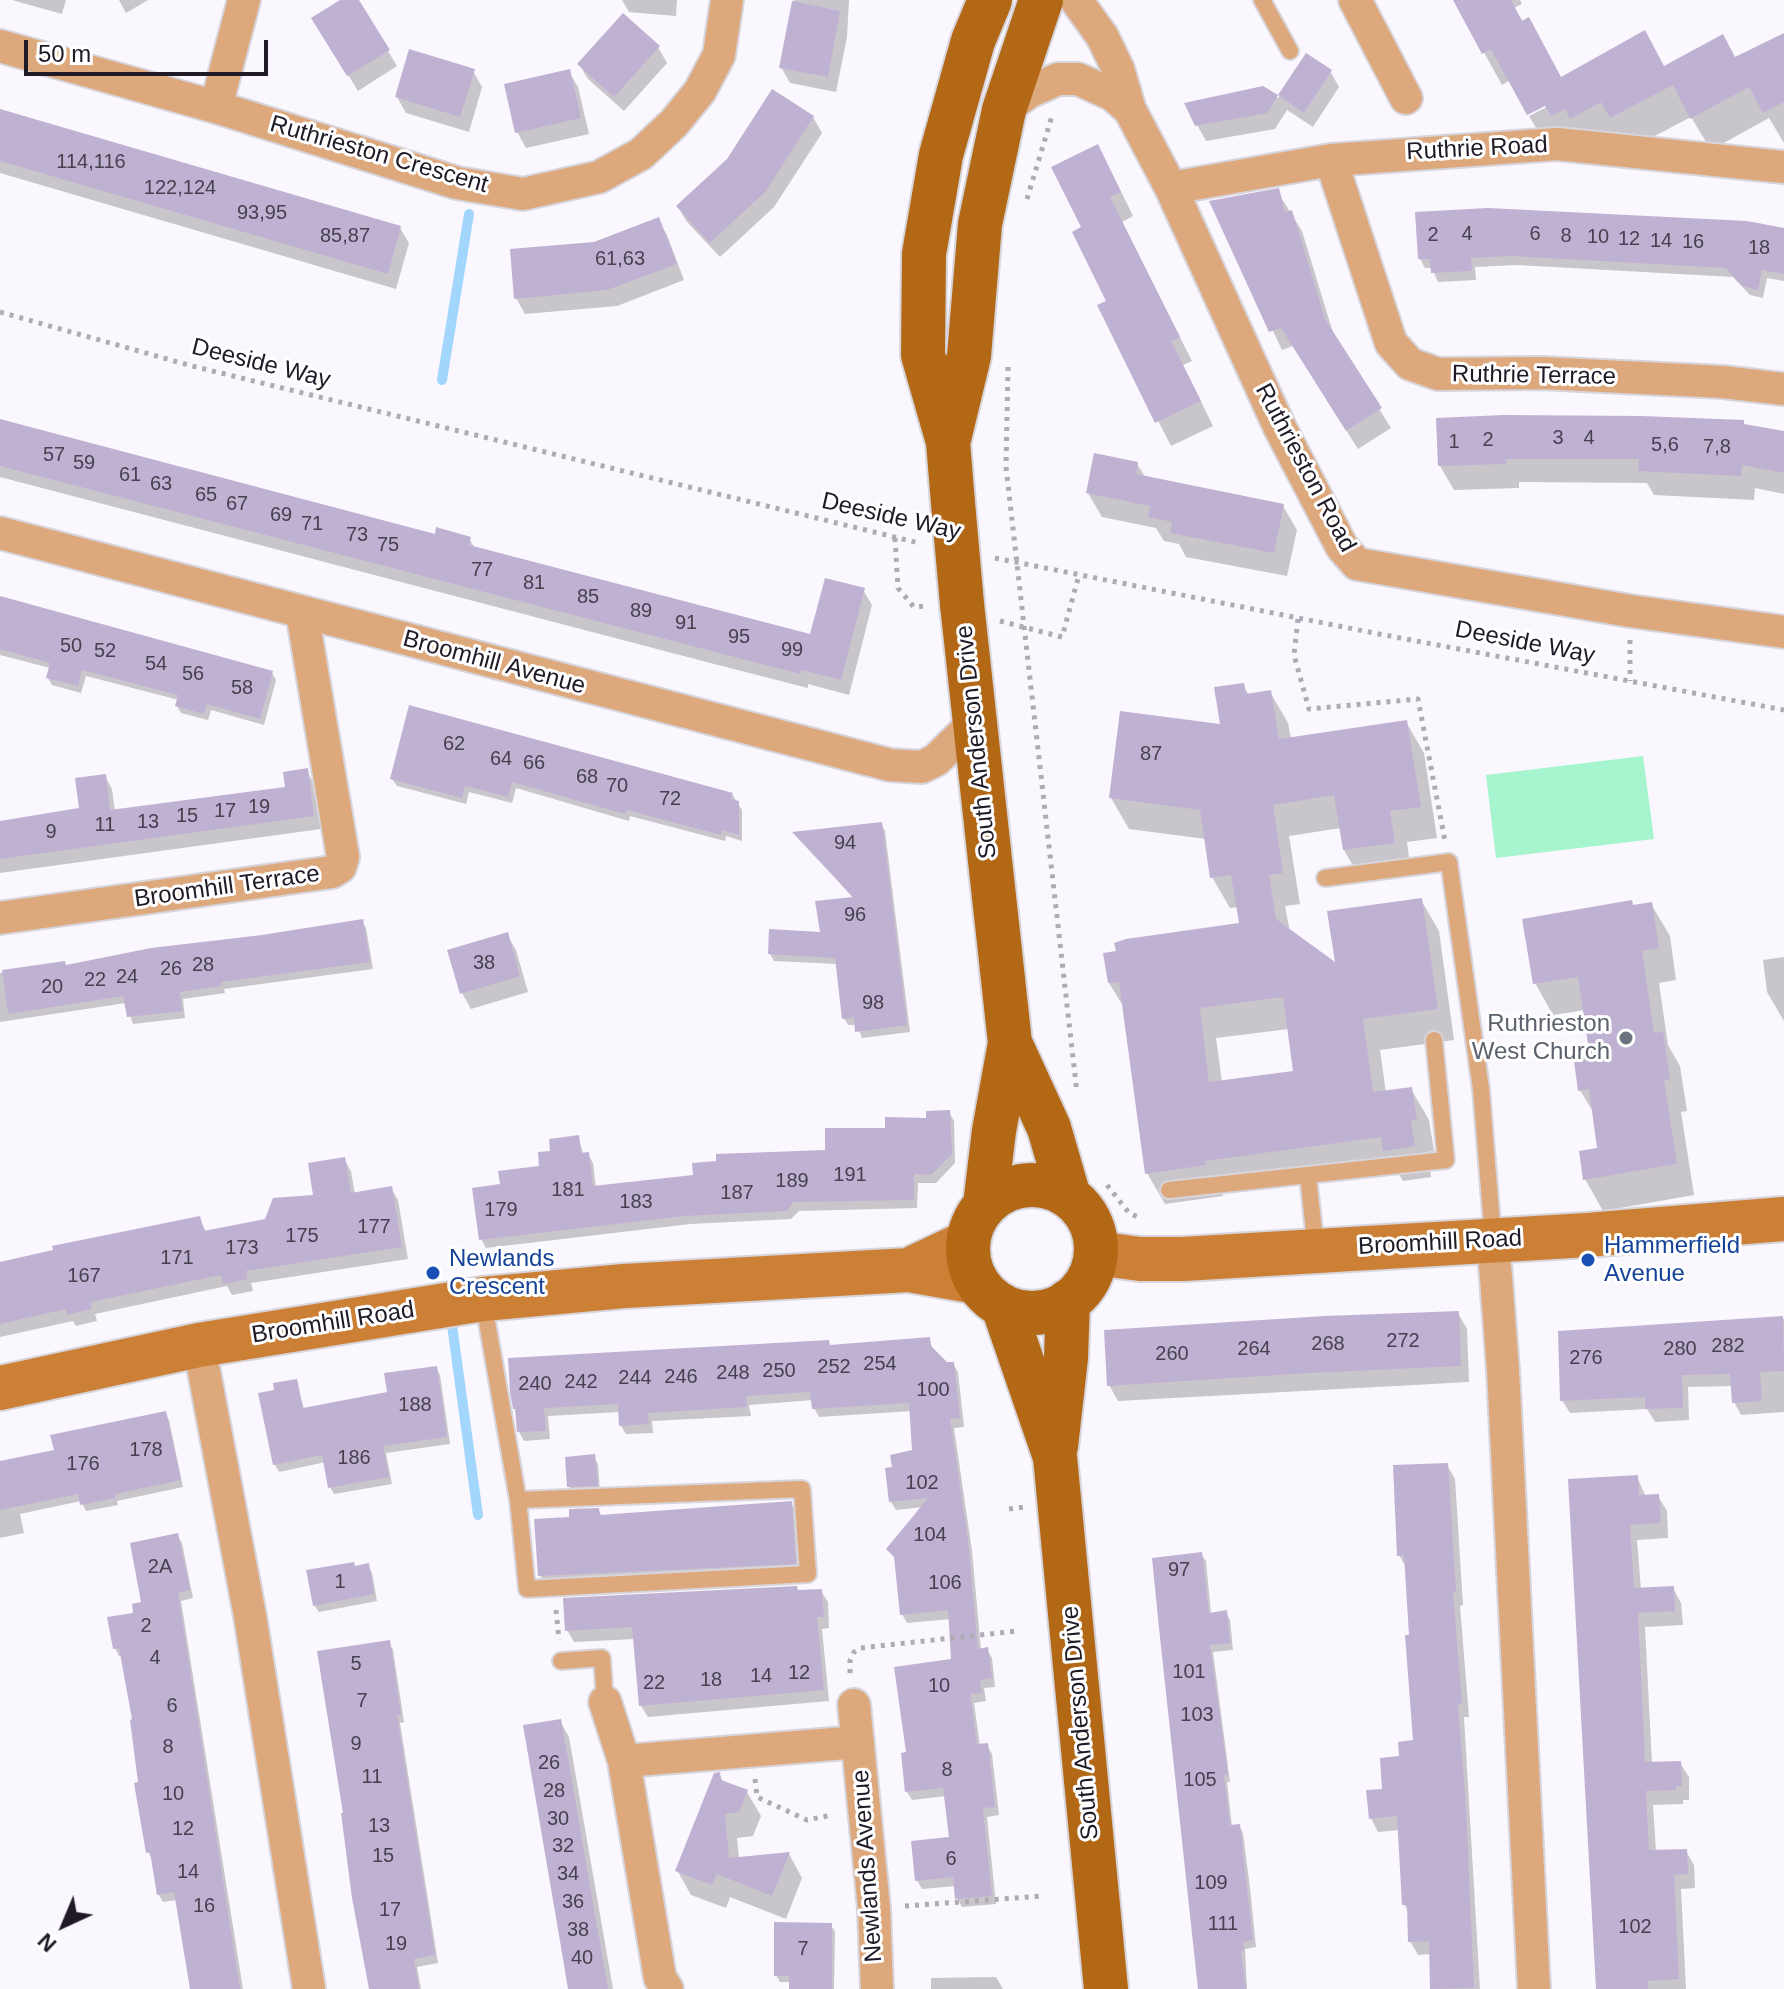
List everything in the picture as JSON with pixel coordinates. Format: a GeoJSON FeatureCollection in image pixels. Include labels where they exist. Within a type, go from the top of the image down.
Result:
{"type":"FeatureCollection","features":[{"type":"Feature","properties":{"kind":"main road","name":"South Anderson Drive"},"geometry":{"type":"LineString","coordinates":[[990,0],[973,41],[941,155],[924,254],[923,355],[948,442],[962,604],[1010,1043]]}},
{"type":"Feature","properties":{"kind":"main road","name":"South Anderson Drive"},"geometry":{"type":"LineString","coordinates":[[948,442],[969,356],[980,224],[1004,110],[1041,0]]}},
{"type":"Feature","properties":{"kind":"main road"},"geometry":{"type":"LineString","coordinates":[[983,1259],[1025,1312],[1048,1311],[1068,1301],[1088,1280],[1096,1253],[1090,1221],[1081,1207],[1085,1185],[1049,1128],[1010,1043]]}},
{"type":"Feature","properties":{"kind":"main road"},"geometry":{"type":"LineString","coordinates":[[1010,1043],[994,1131],[983,1259],[1055,1457]]}},
{"type":"Feature","properties":{"kind":"main road"},"geometry":{"type":"LineString","coordinates":[[983,1259],[1004,1191],[1025,1185],[1085,1185]]}},
{"type":"Feature","properties":{"kind":"main road"},"geometry":{"type":"LineString","coordinates":[[1055,1457],[1066,1358],[1068,1301]]}},
{"type":"Feature","properties":{"kind":"main road","name":"South Anderson Drive"},"geometry":{"type":"LineString","coordinates":[[1055,1457],[1106,1989]]}},
{"type":"Feature","properties":{"kind":"street"},"geometry":{"type":"LineString","coordinates":[[216,107],[244,0]]}},
{"type":"Feature","properties":{"kind":"street","name":"Ruthrieston Crescent"},"geometry":{"type":"LineString","coordinates":[[0,46],[216,107],[457,183],[523,194],[599,177],[641,154],[674,123],[700,91],[719,55],[727,0]]}},
{"type":"Feature","properties":{"kind":"street","name":"Ruthrieston Road"},"geometry":{"type":"LineString","coordinates":[[1076,0],[1102,36],[1118,69],[1130,110],[1171,188],[1279,426],[1342,547],[1357,564],[1630,611],[1784,632]]}},
{"type":"Feature","properties":{"kind":"street"},"geometry":{"type":"LineString","coordinates":[[1355,0],[1406,98]]}},
{"type":"Feature","properties":{"kind":"street"},"geometry":{"type":"LineString","coordinates":[[1004,110],[1029,92],[1058,79],[1078,79]]}},
{"type":"Feature","properties":{"kind":"street","name":"Ruthrieston Road"},"geometry":{"type":"LineString","coordinates":[[1078,79],[1113,95],[1130,110]]}},
{"type":"Feature","properties":{"kind":"street","name":"Ruthrie Road"},"geometry":{"type":"LineString","coordinates":[[1171,188],[1331,160],[1557,144],[1784,167]]}},
{"type":"Feature","properties":{"kind":"street","name":"Ruthrie Terrace"},"geometry":{"type":"LineString","coordinates":[[1331,160],[1391,343],[1410,364],[1438,374],[1542,373],[1723,382],[1784,389]]}},
{"type":"Feature","properties":{"kind":"street","name":"Broomhill Avenue"},"geometry":{"type":"LineString","coordinates":[[0,533],[890,765],[922,767],[936,760],[975,722]]}},
{"type":"Feature","properties":{"kind":"street","name":"Broomhill Terrace"},"geometry":{"type":"LineString","coordinates":[[0,918],[332,872],[340,867],[343,857],[302,612]]}},
{"type":"Feature","properties":{"kind":"street","name":"Broomhill Road"},"geometry":{"type":"LineString","coordinates":[[1096,1253],[1177,1260],[1587,1235],[1784,1219]]}},
{"type":"Feature","properties":{"kind":"street"},"geometry":{"type":"LineString","coordinates":[[1493,1239],[1503,1370],[1534,1989]]}},
{"type":"Feature","properties":{"kind":"street","name":"Broomhill Road"},"geometry":{"type":"LineString","coordinates":[[0,1388],[199,1345],[483,1299],[624,1286],[909,1270],[983,1259]]}},
{"type":"Feature","properties":{"kind":"street"},"geometry":{"type":"LineString","coordinates":[[199,1345],[250,1616],[309,1989]]}},
{"type":"Feature","properties":{"kind":"street"},"geometry":{"type":"LineString","coordinates":[[605,1702],[624,1761],[660,1978],[667,1989]]}},
{"type":"Feature","properties":{"kind":"street","name":"Newlands Avenue"},"geometry":{"type":"LineString","coordinates":[[854,1705],[874,1908],[877,1989]]}},
{"type":"Feature","properties":{"kind":"street","name":"Newlands Avenue"},"geometry":{"type":"LineString","coordinates":[[624,1761],[858,1742]]}},
{"type":"Feature","properties":{"kind":"lane"},"geometry":{"type":"LineString","coordinates":[[1262,0],[1290,51]]}},
{"type":"Feature","properties":{"kind":"lane"},"geometry":{"type":"LineString","coordinates":[[1325,878],[1449,862],[1481,1089],[1493,1239]]}},
{"type":"Feature","properties":{"kind":"lane"},"geometry":{"type":"LineString","coordinates":[[1169,1190],[1446,1160],[1434,1040]]}},
{"type":"Feature","properties":{"kind":"lane"},"geometry":{"type":"LineString","coordinates":[[1308,1176],[1316,1251]]}},
{"type":"Feature","properties":{"kind":"lane"},"geometry":{"type":"LineString","coordinates":[[483,1299],[518,1500],[527,1589],[808,1574],[802,1489],[518,1500]]}},
{"type":"Feature","properties":{"kind":"lane"},"geometry":{"type":"LineString","coordinates":[[561,1661],[602,1658],[605,1702]]}},
{"type":"Feature","properties":{"kind":"path"},"geometry":{"type":"LineString","coordinates":[[1026,205],[1052,115],[1078,79]]}},
{"type":"Feature","properties":{"kind":"path","name":"Deeside Way"},"geometry":{"type":"LineString","coordinates":[[0,312],[192,366],[925,544]]}},
{"type":"Feature","properties":{"kind":"path"},"geometry":{"type":"LineString","coordinates":[[1008,362],[1006,467],[1077,1096]]}},
{"type":"Feature","properties":{"kind":"path"},"geometry":{"type":"LineString","coordinates":[[895,538],[898,588],[914,607]]}},
{"type":"Feature","properties":{"kind":"path","name":"Deeside Way"},"geometry":{"type":"LineString","coordinates":[[987,556],[1298,619],[1784,710]]}},
{"type":"Feature","properties":{"kind":"path"},"geometry":{"type":"LineString","coordinates":[[962,604],[1008,625],[1062,637],[1079,575]]}},
{"type":"Feature","properties":{"kind":"path"},"geometry":{"type":"LineString","coordinates":[[1298,619],[1294,655],[1309,709],[1418,699],[1449,862]]}},
{"type":"Feature","properties":{"kind":"path"},"geometry":{"type":"LineString","coordinates":[[1085,1185],[1108,1186],[1129,1213],[1175,1236],[1177,1260]]}},
{"type":"Feature","properties":{"kind":"path"},"geometry":{"type":"LineString","coordinates":[[554,1587],[561,1661]]}},
{"type":"Feature","properties":{"kind":"path"},"geometry":{"type":"LineString","coordinates":[[854,1705],[850,1661],[860,1648],[1017,1631]]}},
{"type":"Feature","properties":{"kind":"path"},"geometry":{"type":"LineString","coordinates":[[752,1751],[757,1797],[807,1820],[865,1809]]}},
{"type":"Feature","properties":{"kind":"path"},"geometry":{"type":"LineString","coordinates":[[874,1908],[1043,1896]]}},
{"type":"Feature","properties":{"kind":"green space"},"geometry":{"type":"Polygon","coordinates":[[[1643,756],[1654,839],[1496,858],[1486,775],[1643,756]]]}},
{"type":"Feature","properties":{"kind":"building"},"geometry":{"type":"Polygon","coordinates":[[[340,0],[359,0],[390,50],[347,76],[311,18],[340,0]]]}},
{"type":"Feature","properties":{"kind":"building"},"geometry":{"type":"Polygon","coordinates":[[[1453,0],[1511,0],[1522,21],[1529,17],[1561,77],[1645,30],[1664,66],[1723,34],[1735,57],[1784,33],[1784,102],[1763,113],[1749,87],[1690,119],[1673,85],[1610,118],[1601,102],[1570,119],[1565,109],[1551,116],[1545,106],[1527,115],[1491,49],[1482,54],[1453,0]]]}},
{"type":"Feature","properties":{"kind":"building"},"geometry":{"type":"Polygon","coordinates":[[[792,1],[840,11],[828,77],[779,68],[792,1]]]}},
{"type":"Feature","properties":{"kind":"building"},"geometry":{"type":"Polygon","coordinates":[[[623,13],[660,46],[614,97],[577,64],[623,13]]]}},
{"type":"Feature","properties":{"kind":"building"},"geometry":{"type":"Polygon","coordinates":[[[409,49],[475,69],[460,117],[395,97],[409,49]]]}},
{"type":"Feature","properties":{"kind":"building"},"geometry":{"type":"Polygon","coordinates":[[[1306,53],[1332,70],[1304,113],[1278,95],[1306,53]]]}},
{"type":"Feature","properties":{"kind":"building"},"geometry":{"type":"Polygon","coordinates":[[[570,69],[581,118],[515,133],[504,84],[570,69]]]}},
{"type":"Feature","properties":{"kind":"building"},"geometry":{"type":"Polygon","coordinates":[[[1263,86],[1278,95],[1267,113],[1195,126],[1184,103],[1263,86]]]}},
{"type":"Feature","properties":{"kind":"building"},"geometry":{"type":"Polygon","coordinates":[[[772,89],[814,116],[766,191],[710,243],[676,206],[727,159],[772,89]]]}},
{"type":"Feature","properties":{"kind":"building"},"geometry":{"type":"Polygon","coordinates":[[[0,109],[401,226],[388,274],[0,161],[0,109]]]}},
{"type":"Feature","properties":{"kind":"building"},"geometry":{"type":"Polygon","coordinates":[[[1098,144],[1121,192],[1110,197],[1180,337],[1171,341],[1201,401],[1155,423],[1097,305],[1106,301],[1072,232],[1081,227],[1051,167],[1098,144]]]}},
{"type":"Feature","properties":{"kind":"building"},"geometry":{"type":"Polygon","coordinates":[[[1279,188],[1285,212],[1292,210],[1325,319],[1382,408],[1346,431],[1281,328],[1269,332],[1209,201],[1279,188]]]}},
{"type":"Feature","properties":{"kind":"building"},"geometry":{"type":"Polygon","coordinates":[[[1488,208],[1747,221],[1784,228],[1784,274],[1762,270],[1758,290],[1742,286],[1726,268],[1511,256],[1471,258],[1472,271],[1431,273],[1430,259],[1418,259],[1415,212],[1488,208]]]}},
{"type":"Feature","properties":{"kind":"building"},"geometry":{"type":"Polygon","coordinates":[[[659,217],[677,264],[607,290],[514,299],[510,249],[594,242],[659,217]]]}},
{"type":"Feature","properties":{"kind":"building"},"geometry":{"type":"Polygon","coordinates":[[[1504,415],[1744,420],[1744,424],[1784,431],[1784,473],[1742,465],[1741,476],[1638,471],[1639,459],[1506,459],[1506,464],[1438,466],[1436,418],[1504,415]]]}},
{"type":"Feature","properties":{"kind":"building"},"geometry":{"type":"Polygon","coordinates":[[[0,419],[435,534],[436,527],[471,537],[469,545],[810,634],[825,578],[865,588],[841,680],[801,670],[800,674],[0,466],[0,419]]]}},
{"type":"Feature","properties":{"kind":"building"},"geometry":{"type":"Polygon","coordinates":[[[1094,453],[1138,462],[1136,474],[1284,504],[1274,553],[1170,533],[1172,522],[1148,517],[1150,506],[1086,493],[1094,453]]]}},
{"type":"Feature","properties":{"kind":"building"},"geometry":{"type":"Polygon","coordinates":[[[0,596],[273,671],[260,719],[207,704],[204,714],[175,706],[178,695],[82,670],[78,686],[46,678],[50,663],[0,649],[0,596]]]}},
{"type":"Feature","properties":{"kind":"building"},"geometry":{"type":"Polygon","coordinates":[[[1244,683],[1246,694],[1271,690],[1279,739],[1407,720],[1421,807],[1390,811],[1395,843],[1343,850],[1334,795],[1273,805],[1283,873],[1269,875],[1276,919],[1335,962],[1327,911],[1422,898],[1438,1009],[1363,1019],[1373,1092],[1412,1087],[1417,1120],[1411,1121],[1415,1146],[1383,1151],[1381,1137],[1205,1161],[1206,1165],[1145,1174],[1119,982],[1108,983],[1103,953],[1116,951],[1114,943],[1126,939],[1239,923],[1231,875],[1210,878],[1200,810],[1109,798],[1120,711],[1220,724],[1214,687],[1244,683]],[[1283,997],[1200,1008],[1209,1082],[1293,1071],[1283,997]]]}},
{"type":"Feature","properties":{"kind":"building"},"geometry":{"type":"Polygon","coordinates":[[[409,705],[733,793],[731,799],[739,801],[739,835],[723,830],[721,835],[627,810],[625,814],[512,782],[508,797],[465,786],[462,798],[390,779],[409,705]]]}},
{"type":"Feature","properties":{"kind":"building"},"geometry":{"type":"Polygon","coordinates":[[[308,768],[314,816],[0,859],[0,821],[79,808],[75,778],[106,774],[110,810],[285,787],[283,772],[308,768]]]}},
{"type":"Feature","properties":{"kind":"building"},"geometry":{"type":"Polygon","coordinates":[[[882,822],[907,1025],[855,1032],[854,1018],[842,1019],[835,958],[768,954],[769,929],[820,932],[815,901],[853,897],[792,832],[882,822]]]}},
{"type":"Feature","properties":{"kind":"building","name":"Ruthrieston West Church"},"geometry":{"type":"Polygon","coordinates":[[[1632,900],[1633,905],[1652,902],[1659,948],[1642,951],[1654,1033],[1663,1032],[1670,1079],[1664,1080],[1677,1164],[1583,1180],[1579,1151],[1597,1148],[1589,1089],[1578,1091],[1572,1046],[1588,1044],[1578,977],[1533,984],[1522,919],[1632,900]]]}},
{"type":"Feature","properties":{"kind":"building"},"geometry":{"type":"Polygon","coordinates":[[[363,919],[370,962],[221,982],[222,986],[180,992],[182,1011],[127,1017],[123,996],[8,1014],[2,970],[65,961],[66,965],[151,948],[363,919]]]}},
{"type":"Feature","properties":{"kind":"building"},"geometry":{"type":"Polygon","coordinates":[[[508,932],[520,976],[460,994],[447,950],[508,932]]]}},
{"type":"Feature","properties":{"kind":"building"},"geometry":{"type":"Polygon","coordinates":[[[950,1110],[952,1154],[931,1175],[914,1174],[914,1200],[794,1202],[786,1211],[684,1216],[479,1240],[472,1188],[500,1184],[498,1171],[539,1166],[538,1152],[550,1151],[549,1139],[579,1135],[581,1153],[589,1152],[593,1186],[693,1175],[692,1163],[716,1161],[716,1154],[825,1150],[825,1128],[885,1128],[885,1117],[926,1118],[926,1111],[950,1110]]]}},
{"type":"Feature","properties":{"kind":"building"},"geometry":{"type":"Polygon","coordinates":[[[345,1157],[351,1193],[392,1186],[402,1247],[246,1271],[248,1279],[223,1284],[221,1275],[90,1302],[92,1309],[67,1315],[66,1309],[0,1324],[0,1262],[53,1250],[52,1246],[200,1216],[204,1231],[265,1219],[273,1198],[313,1195],[308,1163],[345,1157]]]}},
{"type":"Feature","properties":{"kind":"building"},"geometry":{"type":"Polygon","coordinates":[[[1459,1311],[1461,1366],[1107,1386],[1104,1330],[1459,1311]]]}},
{"type":"Feature","properties":{"kind":"building"},"geometry":{"type":"Polygon","coordinates":[[[1783,1316],[1784,1371],[1760,1372],[1762,1401],[1732,1403],[1730,1374],[1682,1375],[1683,1408],[1645,1409],[1645,1397],[1560,1401],[1558,1331],[1783,1316]]]}},
{"type":"Feature","properties":{"kind":"building"},"geometry":{"type":"Polygon","coordinates":[[[930,1337],[931,1346],[947,1362],[954,1362],[960,1418],[950,1419],[968,1540],[978,1649],[988,1647],[992,1678],[980,1680],[982,1693],[970,1694],[977,1744],[988,1743],[995,1807],[983,1808],[992,1896],[955,1899],[953,1877],[915,1881],[911,1841],[949,1837],[943,1788],[905,1792],[901,1753],[906,1752],[894,1667],[951,1659],[948,1610],[900,1615],[894,1557],[886,1549],[928,1498],[889,1502],[885,1468],[892,1467],[890,1455],[912,1450],[909,1403],[812,1409],[810,1392],[746,1396],[747,1407],[648,1413],[649,1424],[619,1426],[618,1404],[544,1408],[546,1431],[517,1432],[508,1358],[829,1340],[830,1345],[930,1337]]]}},
{"type":"Feature","properties":{"kind":"building"},"geometry":{"type":"Polygon","coordinates":[[[437,1366],[447,1437],[383,1446],[389,1477],[328,1488],[322,1455],[273,1465],[258,1393],[274,1390],[273,1383],[297,1379],[303,1408],[387,1392],[384,1373],[437,1366]]]}},
{"type":"Feature","properties":{"kind":"building"},"geometry":{"type":"Polygon","coordinates":[[[166,1411],[181,1480],[80,1505],[78,1494],[0,1510],[0,1461],[54,1450],[50,1435],[166,1411]]]}},
{"type":"Feature","properties":{"kind":"building"},"geometry":{"type":"Polygon","coordinates":[[[595,1454],[598,1486],[567,1487],[565,1457],[595,1454]]]}},
{"type":"Feature","properties":{"kind":"building"},"geometry":{"type":"Polygon","coordinates":[[[1448,1463],[1474,1988],[1430,1989],[1429,1941],[1408,1942],[1407,1905],[1402,1905],[1397,1816],[1369,1819],[1366,1790],[1382,1789],[1380,1758],[1399,1756],[1398,1742],[1413,1740],[1405,1635],[1409,1635],[1404,1555],[1397,1556],[1393,1465],[1448,1463]]]}},
{"type":"Feature","properties":{"kind":"building"},"geometry":{"type":"Polygon","coordinates":[[[1638,1475],[1639,1495],[1659,1494],[1661,1523],[1630,1525],[1634,1588],[1674,1586],[1675,1611],[1638,1613],[1645,1762],[1681,1761],[1682,1786],[1676,1786],[1676,1790],[1646,1791],[1649,1850],[1687,1849],[1688,1874],[1674,1875],[1679,1979],[1648,1981],[1648,1989],[1596,1989],[1568,1479],[1638,1475]]]}},
{"type":"Feature","properties":{"kind":"building"},"geometry":{"type":"Polygon","coordinates":[[[792,1501],[796,1564],[538,1576],[534,1519],[569,1517],[569,1509],[599,1508],[600,1515],[792,1501]]]}},
{"type":"Feature","properties":{"kind":"building"},"geometry":{"type":"Polygon","coordinates":[[[178,1533],[190,1590],[178,1593],[240,1989],[190,1989],[174,1892],[157,1895],[150,1852],[146,1853],[134,1783],[138,1782],[132,1719],[119,1648],[113,1649],[107,1617],[133,1613],[132,1604],[141,1602],[130,1543],[178,1533]]]}},
{"type":"Feature","properties":{"kind":"building"},"geometry":{"type":"Polygon","coordinates":[[[1202,1552],[1209,1613],[1227,1610],[1230,1643],[1210,1645],[1228,1775],[1224,1775],[1230,1825],[1240,1824],[1253,1940],[1243,1942],[1244,1950],[1241,1951],[1246,1989],[1198,1989],[1159,1628],[1152,1558],[1202,1552]]]}},
{"type":"Feature","properties":{"kind":"building"},"geometry":{"type":"Polygon","coordinates":[[[354,1562],[355,1566],[369,1563],[374,1594],[313,1606],[306,1570],[354,1562]]]}},
{"type":"Feature","properties":{"kind":"building"},"geometry":{"type":"Polygon","coordinates":[[[797,1586],[798,1590],[822,1589],[824,1617],[817,1617],[824,1690],[639,1706],[632,1627],[565,1631],[563,1598],[797,1586]]]}},
{"type":"Feature","properties":{"kind":"building"},"geometry":{"type":"Polygon","coordinates":[[[390,1640],[401,1715],[397,1715],[435,1955],[414,1959],[419,1989],[369,1989],[352,1898],[343,1813],[317,1651],[390,1640]]]}},
{"type":"Feature","properties":{"kind":"building"},"geometry":{"type":"Polygon","coordinates":[[[561,1719],[608,1989],[568,1989],[523,1725],[561,1719]]]}},
{"type":"Feature","properties":{"kind":"building"},"geometry":{"type":"Polygon","coordinates":[[[720,1772],[721,1780],[748,1790],[739,1812],[725,1814],[729,1858],[790,1852],[772,1896],[717,1874],[712,1885],[675,1871],[714,1773],[720,1772]]]}},
{"type":"Feature","properties":{"kind":"building"},"geometry":{"type":"Polygon","coordinates":[[[774,1922],[832,1923],[832,1989],[789,1989],[789,1976],[774,1976],[774,1922]]]}},
{"type":"Feature","properties":{"kind":"waterway"},"geometry":{"type":"LineString","coordinates":[[442,380],[469,214]]}},
{"type":"Feature","properties":{"kind":"waterway"},"geometry":{"type":"LineString","coordinates":[[451,1318],[478,1515]]}},
{"type":"Feature","properties":{"kind":"place","name":"Ruthrieston West Church"},"geometry":{"type":"Point","coordinates":[1626,1038]}},
{"type":"Feature","properties":{"kind":"place","name":"Hammerfield Avenue"},"geometry":{"type":"Point","coordinates":[1588,1260]}},
{"type":"Feature","properties":{"kind":"place","name":"Newlands Crescent"},"geometry":{"type":"Point","coordinates":[433,1273]}}]}
